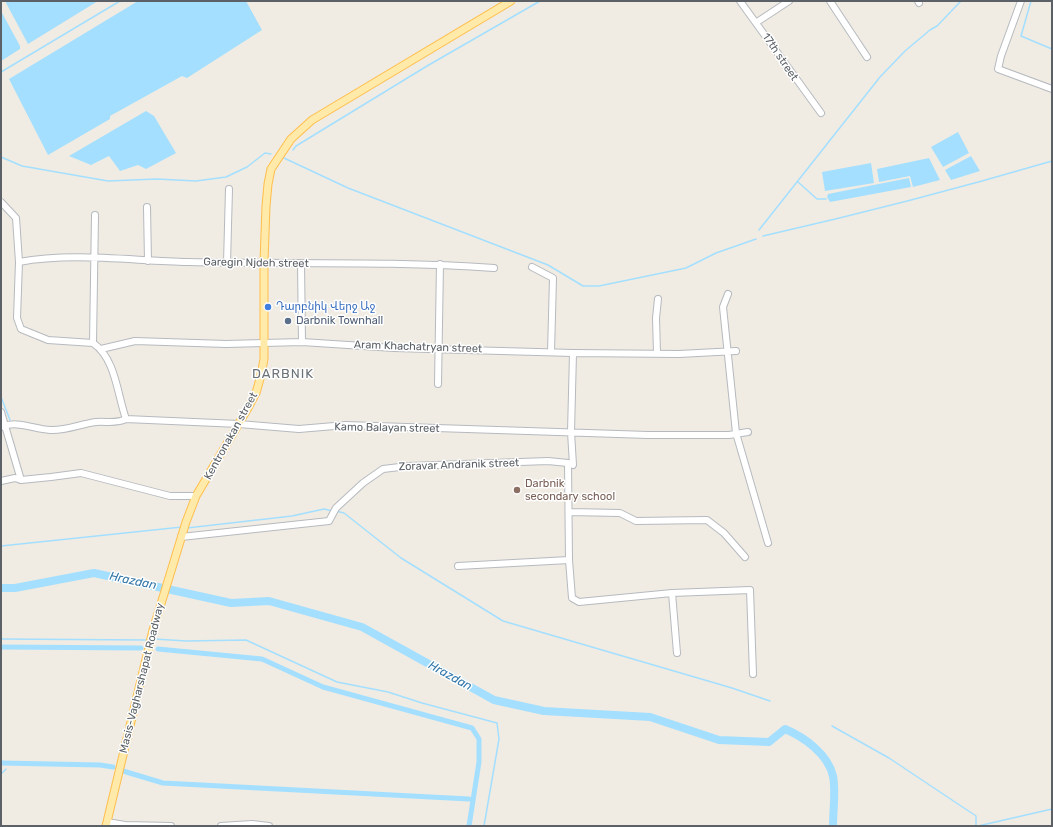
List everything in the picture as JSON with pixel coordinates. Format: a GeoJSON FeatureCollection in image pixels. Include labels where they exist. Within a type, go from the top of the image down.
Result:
{"type":"FeatureCollection","features":[{"type":"Feature","properties":{"kind":"main road","name":"Kentronakan street"},"geometry":{"type":"LineString","coordinates":[[182,534],[196,496],[239,424],[259,385],[263,365],[264,262],[268,184],[271,169],[291,139],[312,120],[512,1]]}},
{"type":"Feature","properties":{"kind":"main road","name":"Masis-Vagharshapat Roadway"},"geometry":{"type":"LineString","coordinates":[[107,824],[152,634],[182,534]]}},
{"type":"Feature","properties":{"kind":"street","name":"17th street"},"geometry":{"type":"LineString","coordinates":[[740,1],[757,22],[792,76],[821,113]]}},
{"type":"Feature","properties":{"kind":"street"},"geometry":{"type":"LineString","coordinates":[[757,22],[789,1]]}},
{"type":"Feature","properties":{"kind":"street"},"geometry":{"type":"LineString","coordinates":[[830,1],[867,57]]}},
{"type":"Feature","properties":{"kind":"street"},"geometry":{"type":"LineString","coordinates":[[1021,1],[1001,56],[998,69],[1052,89]]}},
{"type":"Feature","properties":{"kind":"street"},"geometry":{"type":"LineString","coordinates":[[227,263],[228,188]]}},
{"type":"Feature","properties":{"kind":"street"},"geometry":{"type":"LineString","coordinates":[[1,202],[16,218],[19,262],[17,318],[21,329],[48,340],[93,342],[101,349],[112,371],[126,419]]}},
{"type":"Feature","properties":{"kind":"street"},"geometry":{"type":"LineString","coordinates":[[147,207],[148,262]]}},
{"type":"Feature","properties":{"kind":"street"},"geometry":{"type":"LineString","coordinates":[[93,342],[96,215]]}},
{"type":"Feature","properties":{"kind":"street","name":"Garegin Njdeh street"},"geometry":{"type":"LineString","coordinates":[[19,262],[38,259],[94,259],[148,262],[440,264],[494,268]]}},
{"type":"Feature","properties":{"kind":"street"},"geometry":{"type":"LineString","coordinates":[[301,263],[302,342]]}},
{"type":"Feature","properties":{"kind":"street"},"geometry":{"type":"LineString","coordinates":[[438,384],[440,264]]}},
{"type":"Feature","properties":{"kind":"street"},"geometry":{"type":"LineString","coordinates":[[532,267],[553,278],[551,352]]}},
{"type":"Feature","properties":{"kind":"street"},"geometry":{"type":"LineString","coordinates":[[728,294],[722,307],[736,433],[768,543]]}},
{"type":"Feature","properties":{"kind":"street"},"geometry":{"type":"LineString","coordinates":[[657,353],[656,318],[658,299]]}},
{"type":"Feature","properties":{"kind":"street","name":"Aram Khachatryan street"},"geometry":{"type":"LineString","coordinates":[[101,349],[135,341],[211,344],[302,342],[394,348],[551,352],[657,353],[736,351]]}},
{"type":"Feature","properties":{"kind":"street"},"geometry":{"type":"LineString","coordinates":[[568,463],[573,466],[571,432],[573,352]]}},
{"type":"Feature","properties":{"kind":"street"},"geometry":{"type":"LineString","coordinates":[[1,412],[3,426],[22,480]]}},
{"type":"Feature","properties":{"kind":"street","name":"Kamo Balayan street"},"geometry":{"type":"LineString","coordinates":[[3,426],[13,424],[49,430],[62,430],[96,422],[121,422],[126,419],[239,424],[299,429],[346,425],[648,436],[748,432]]}},
{"type":"Feature","properties":{"kind":"street","name":"Zoravar Andranik street"},"geometry":{"type":"LineString","coordinates":[[182,534],[329,521],[336,508],[363,483],[383,469],[408,466],[548,461],[568,463]]}},
{"type":"Feature","properties":{"kind":"street"},"geometry":{"type":"LineString","coordinates":[[568,463],[569,560],[572,598],[579,602],[672,594],[750,590],[753,674]]}},
{"type":"Feature","properties":{"kind":"street"},"geometry":{"type":"LineString","coordinates":[[1,481],[15,478],[22,480],[81,472],[170,496],[196,496]]}},
{"type":"Feature","properties":{"kind":"street"},"geometry":{"type":"LineString","coordinates":[[569,512],[620,513],[636,521],[707,520],[724,533],[745,557]]}},
{"type":"Feature","properties":{"kind":"street"},"geometry":{"type":"LineString","coordinates":[[458,566],[569,560]]}},
{"type":"Feature","properties":{"kind":"street"},"geometry":{"type":"LineString","coordinates":[[672,594],[677,653]]}},
{"type":"Feature","properties":{"kind":"street"},"geometry":{"type":"LineString","coordinates":[[107,824],[171,826]]}},
{"type":"Feature","properties":{"kind":"street"},"geometry":{"type":"LineString","coordinates":[[221,826],[252,824],[269,826]]}},
{"type":"Feature","properties":{"kind":"water"},"geometry":{"type":"Polygon","coordinates":[[[5,1],[98,1],[28,44],[5,1]]]}},
{"type":"Feature","properties":{"kind":"water"},"geometry":{"type":"Polygon","coordinates":[[[138,1],[246,1],[262,30],[187,78],[182,76],[110,116],[110,119],[48,155],[9,79],[138,1]]]}},
{"type":"Feature","properties":{"kind":"water"},"geometry":{"type":"Polygon","coordinates":[[[1,11],[20,46],[20,49],[1,61],[1,11]]]}},
{"type":"Feature","properties":{"kind":"water"},"geometry":{"type":"Polygon","coordinates":[[[146,111],[154,116],[176,153],[146,169],[138,165],[120,171],[109,156],[91,165],[69,156],[146,111]]]}},
{"type":"Feature","properties":{"kind":"water"},"geometry":{"type":"Polygon","coordinates":[[[958,132],[969,153],[943,167],[931,147],[958,132]]]}},
{"type":"Feature","properties":{"kind":"water"},"geometry":{"type":"Polygon","coordinates":[[[971,156],[980,171],[951,180],[945,170],[971,156]]]}},
{"type":"Feature","properties":{"kind":"water"},"geometry":{"type":"Polygon","coordinates":[[[929,158],[940,180],[913,187],[910,176],[879,182],[877,169],[929,158]]]}},
{"type":"Feature","properties":{"kind":"water"},"geometry":{"type":"Polygon","coordinates":[[[871,163],[874,183],[825,191],[822,172],[871,163]]]}},
{"type":"Feature","properties":{"kind":"water"},"geometry":{"type":"Polygon","coordinates":[[[909,178],[911,187],[830,202],[827,197],[828,194],[909,178]]]}},
{"type":"Feature","properties":{"kind":"waterway"},"geometry":{"type":"LineString","coordinates":[[1,72],[120,1]]}},
{"type":"Feature","properties":{"kind":"waterway"},"geometry":{"type":"LineString","coordinates":[[293,150],[296,146],[427,66],[540,1]]}},
{"type":"Feature","properties":{"kind":"waterway"},"geometry":{"type":"LineString","coordinates":[[759,230],[880,77],[905,51],[937,26],[961,1]]}},
{"type":"Feature","properties":{"kind":"waterway"},"geometry":{"type":"LineString","coordinates":[[1031,1],[1021,36],[1052,49]]}},
{"type":"Feature","properties":{"kind":"waterway"},"geometry":{"type":"LineString","coordinates":[[1,157],[22,166],[108,181],[157,179],[196,181],[226,177],[247,167],[265,153],[271,154]]}},
{"type":"Feature","properties":{"kind":"waterway"},"geometry":{"type":"LineString","coordinates":[[284,158],[348,188],[548,265],[583,286],[599,286],[686,268],[716,253],[756,239]]}},
{"type":"Feature","properties":{"kind":"waterway"},"geometry":{"type":"LineString","coordinates":[[763,236],[908,201],[1052,161]]}},
{"type":"Feature","properties":{"kind":"waterway"},"geometry":{"type":"LineString","coordinates":[[798,182],[817,199],[826,199]]}},
{"type":"Feature","properties":{"kind":"waterway"},"geometry":{"type":"LineString","coordinates":[[1,397],[10,420]]}},
{"type":"Feature","properties":{"kind":"waterway"},"geometry":{"type":"LineString","coordinates":[[187,528],[292,516],[324,509],[332,511]]}},
{"type":"Feature","properties":{"kind":"waterway"},"geometry":{"type":"LineString","coordinates":[[336,511],[344,513],[401,558],[503,621],[732,688],[770,701]]}},
{"type":"Feature","properties":{"kind":"waterway"},"geometry":{"type":"LineString","coordinates":[[1,546],[182,527]]}},
{"type":"Feature","properties":{"kind":"waterway","name":"Hrazdan"},"geometry":{"type":"LineString","coordinates":[[1,588],[15,588],[94,573],[231,603],[269,601],[362,627],[494,700],[544,711],[650,717],[719,740],[769,742],[785,729],[814,747],[826,760],[830,768],[833,776],[834,788],[833,826]]}},
{"type":"Feature","properties":{"kind":"waterway"},"geometry":{"type":"LineString","coordinates":[[1,639],[148,640]]}},
{"type":"Feature","properties":{"kind":"waterway"},"geometry":{"type":"LineString","coordinates":[[154,639],[187,641],[246,640],[337,682],[388,692],[422,703],[497,723],[499,739],[484,826]]}},
{"type":"Feature","properties":{"kind":"waterway"},"geometry":{"type":"LineString","coordinates":[[1,647],[141,648]]}},
{"type":"Feature","properties":{"kind":"waterway"},"geometry":{"type":"LineString","coordinates":[[158,649],[262,659],[323,687],[472,728],[479,739],[479,762],[469,826]]}},
{"type":"Feature","properties":{"kind":"waterway"},"geometry":{"type":"LineString","coordinates":[[832,726],[889,758],[976,816],[976,826]]}},
{"type":"Feature","properties":{"kind":"waterway"},"geometry":{"type":"LineString","coordinates":[[1,763],[100,765],[113,767]]}},
{"type":"Feature","properties":{"kind":"waterway"},"geometry":{"type":"LineString","coordinates":[[1,774],[6,769]]}},
{"type":"Feature","properties":{"kind":"waterway"},"geometry":{"type":"LineString","coordinates":[[123,771],[163,783],[469,799]]}},
{"type":"Feature","properties":{"kind":"waterway"},"geometry":{"type":"LineString","coordinates":[[978,826],[1052,809]]}},
{"type":"Feature","properties":{"kind":"place","name":"Դարբնիկ Վերջ Աջ"},"geometry":{"type":"Point","coordinates":[268,307]}},
{"type":"Feature","properties":{"kind":"place","name":"Darbnik Townhall"},"geometry":{"type":"Point","coordinates":[288,321]}},
{"type":"Feature","properties":{"kind":"place","name":"Darbnik secondary school"},"geometry":{"type":"Point","coordinates":[517,490]}},
{"type":"Feature","properties":{"kind":"district","name":"DARBNIK"},"geometry":{"type":"Point","coordinates":[283,374]}}]}
